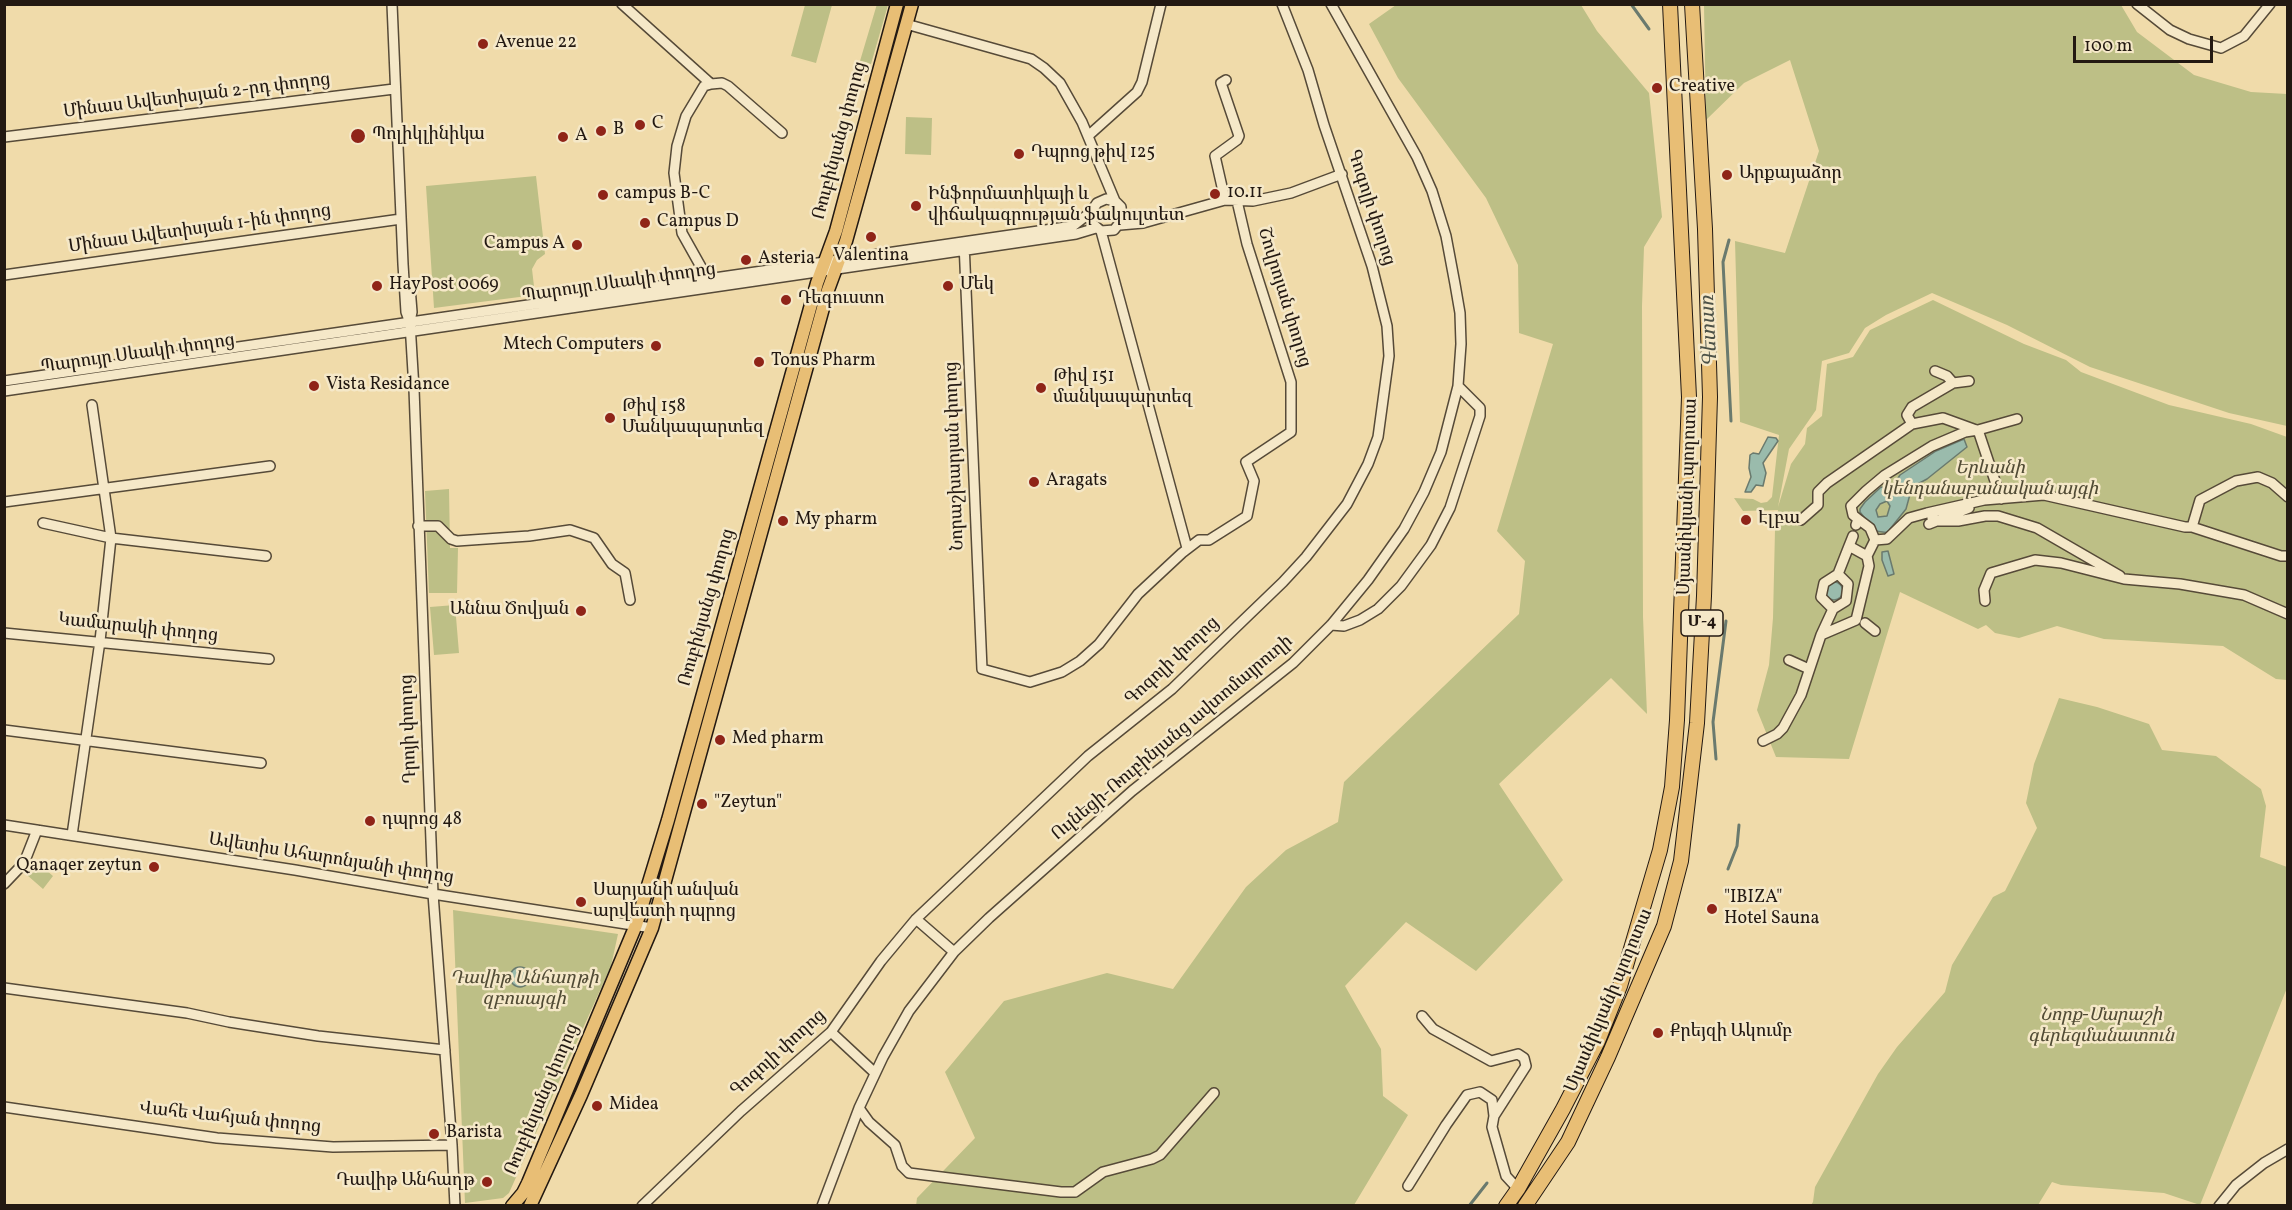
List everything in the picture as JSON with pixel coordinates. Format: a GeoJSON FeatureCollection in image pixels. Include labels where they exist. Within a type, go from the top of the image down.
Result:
{"type":"FeatureCollection","features":[{"type":"Feature","properties":{"kind":"highway","name":"Մյասնիկյանի պողոտա"},"geometry":{"type":"LineString","coordinates":[[1506,1206],[1518,1189],[1598,1041],[1620,986],[1660,850],[1673,779],[1689,397],[1670,4]]}},
{"type":"Feature","properties":{"kind":"highway","name":"Մյասնիկյանի պողոտա"},"geometry":{"type":"LineString","coordinates":[[1525,1206],[1568,1142],[1608,1057],[1664,926],[1681,861],[1697,723],[1704,596],[1710,397],[1705,229],[1692,4]]}},
{"type":"Feature","properties":{"kind":"main road","name":"Ռուբինյանց փողոց"},"geometry":{"type":"LineString","coordinates":[[531,1206],[652,928],[830,266],[836,231],[897,4]]}},
{"type":"Feature","properties":{"kind":"main road","name":"Ռուբինյանց փողոց"},"geometry":{"type":"LineString","coordinates":[[512,1206],[528,1183],[636,925],[830,266],[849,231],[912,4]]}},
{"type":"Feature","properties":{"kind":"street","name":"Դրոյի փողոց"},"geometry":{"type":"LineString","coordinates":[[392,4],[400,219],[414,389],[433,894],[453,1145],[455,1206]]}},
{"type":"Feature","properties":{"kind":"street","name":"Դրոյի փողոց"},"geometry":{"type":"LineString","coordinates":[[398,4],[399,88],[412,312],[410,327]]}},
{"type":"Feature","properties":{"kind":"street"},"geometry":{"type":"LineString","coordinates":[[622,4],[711,84]]}},
{"type":"Feature","properties":{"kind":"street"},"geometry":{"type":"LineString","coordinates":[[1088,136],[1137,93],[1142,82],[1161,4]]}},
{"type":"Feature","properties":{"kind":"street","name":"Գոգոլի փողոց"},"geometry":{"type":"LineString","coordinates":[[642,1206],[741,1111],[831,1032],[881,961],[916,919],[1088,756],[1172,689],[1283,582],[1306,557],[1347,504],[1368,464],[1378,437],[1389,357],[1387,326],[1372,266],[1342,174],[1324,125],[1308,70],[1282,4]]}},
{"type":"Feature","properties":{"kind":"street","name":"Ուլնեցի-Ռուբինյանց ավտոմայրուղի"},"geometry":{"type":"LineString","coordinates":[[822,1206],[859,1108],[875,1073],[909,1011],[954,952],[1132,791],[1274,680],[1331,625],[1387,556],[1424,492],[1441,452],[1458,386],[1461,344],[1460,314],[1446,236],[1432,191],[1417,157],[1330,4]]}},
{"type":"Feature","properties":{"kind":"street"},"geometry":{"type":"LineString","coordinates":[[2138,4],[2170,30],[2188,39],[2221,48],[2244,36],[2270,4]]}},
{"type":"Feature","properties":{"kind":"street"},"geometry":{"type":"LineString","coordinates":[[906,24],[1031,59],[1060,83],[1088,136],[1115,201],[1121,207],[1123,215],[1120,225]]}},
{"type":"Feature","properties":{"kind":"street"},"geometry":{"type":"LineString","coordinates":[[1225,200],[1215,156],[1239,136],[1221,83],[1226,80]]}},
{"type":"Feature","properties":{"kind":"street"},"geometry":{"type":"LineString","coordinates":[[711,280],[705,274],[682,233],[674,173],[677,146],[686,116],[704,86],[722,83],[782,134]]}},
{"type":"Feature","properties":{"kind":"street","name":"Մինաս Ավետիսյան 2-րդ փողոց"},"geometry":{"type":"LineString","coordinates":[[4,137],[394,89]]}},
{"type":"Feature","properties":{"kind":"street","name":"Պարույր Սևակի փողոց"},"geometry":{"type":"LineString","coordinates":[[964,246],[1076,234],[1137,224],[1225,200],[1253,201],[1291,193],[1342,174]]}},
{"type":"Feature","properties":{"kind":"street"},"geometry":{"type":"LineString","coordinates":[[1105,179],[1102,200],[1115,201]]}},
{"type":"Feature","properties":{"kind":"street","name":"Պարույր Սևակի փողոց"},"geometry":{"type":"LineString","coordinates":[[4,381],[410,327],[964,246],[1073,226],[1102,200]]}},
{"type":"Feature","properties":{"kind":"street","name":"Շովրոյան փողոց"},"geometry":{"type":"LineString","coordinates":[[982,669],[1030,682],[1062,672],[1080,661],[1100,644],[1138,594],[1187,548],[1199,540],[1209,540],[1247,516],[1254,482],[1246,462],[1291,432],[1292,382],[1250,254],[1238,201]]}},
{"type":"Feature","properties":{"kind":"street"},"geometry":{"type":"LineString","coordinates":[[1091,212],[1091,218],[1102,230],[1187,548]]}},
{"type":"Feature","properties":{"kind":"street"},"geometry":{"type":"LineString","coordinates":[[1123,215],[1137,224]]}},
{"type":"Feature","properties":{"kind":"street","name":"Մինաս Ավետիսյան 1-ին փողոց"},"geometry":{"type":"LineString","coordinates":[[4,275],[400,219]]}},
{"type":"Feature","properties":{"kind":"street","name":"Նորաշխարյան փողոց"},"geometry":{"type":"LineString","coordinates":[[964,246],[982,669]]}},
{"type":"Feature","properties":{"kind":"street","name":"Պարույր Սևակի փողոց"},"geometry":{"type":"LineString","coordinates":[[4,391],[711,280],[830,266]]}},
{"type":"Feature","properties":{"kind":"street"},"geometry":{"type":"LineString","coordinates":[[1935,371],[1947,376],[1953,382]]}},
{"type":"Feature","properties":{"kind":"street"},"geometry":{"type":"LineString","coordinates":[[1912,423],[1907,415],[1912,407],[1953,382],[1970,381]]}},
{"type":"Feature","properties":{"kind":"street"},"geometry":{"type":"LineString","coordinates":[[1331,625],[1344,626],[1360,621],[1378,609],[1401,586],[1431,545],[1450,508],[1480,416],[1480,408],[1458,386]]}},
{"type":"Feature","properties":{"kind":"street"},"geometry":{"type":"LineString","coordinates":[[72,835],[100,641],[111,538],[92,405]]}},
{"type":"Feature","properties":{"kind":"street"},"geometry":{"type":"LineString","coordinates":[[1801,520],[1818,505],[1818,492],[1827,483],[1912,423],[1943,418],[1977,430]]}},
{"type":"Feature","properties":{"kind":"street"},"geometry":{"type":"LineString","coordinates":[[1862,621],[1869,566],[1868,554],[1875,540],[1870,528],[1857,522],[1851,506],[1885,475],[1932,446],[1965,432],[2017,418]]}},
{"type":"Feature","properties":{"kind":"street"},"geometry":{"type":"LineString","coordinates":[[1977,430],[2001,499]]}},
{"type":"Feature","properties":{"kind":"street"},"geometry":{"type":"LineString","coordinates":[[4,502],[270,466]]}},
{"type":"Feature","properties":{"kind":"street"},"geometry":{"type":"LineString","coordinates":[[2192,527],[2200,500],[2236,481],[2258,477],[2272,483],[2288,497]]}},
{"type":"Feature","properties":{"kind":"street"},"geometry":{"type":"LineString","coordinates":[[1875,540],[1887,539],[1909,518],[1984,500],[2044,495],[2192,527],[2281,556],[2288,556]]}},
{"type":"Feature","properties":{"kind":"street"},"geometry":{"type":"LineString","coordinates":[[1984,500],[1934,521],[1958,521],[1998,516],[2037,528],[2124,579]]}},
{"type":"Feature","properties":{"kind":"street"},"geometry":{"type":"LineString","coordinates":[[44,523],[111,538],[266,556]]}},
{"type":"Feature","properties":{"kind":"street"},"geometry":{"type":"LineString","coordinates":[[418,526],[438,526],[451,539],[457,541],[529,536],[570,530],[594,538],[612,564],[625,573],[630,600]]}},
{"type":"Feature","properties":{"kind":"street"},"geometry":{"type":"LineString","coordinates":[[1833,609],[1821,597],[1824,583],[1838,573],[1853,536]]}},
{"type":"Feature","properties":{"kind":"street"},"geometry":{"type":"LineString","coordinates":[[1849,546],[1868,554]]}},
{"type":"Feature","properties":{"kind":"street"},"geometry":{"type":"LineString","coordinates":[[1984,601],[1984,590],[1991,573],[2035,560],[2061,563],[2124,579],[2180,584],[2244,595],[2288,614]]}},
{"type":"Feature","properties":{"kind":"street"},"geometry":{"type":"LineString","coordinates":[[1763,741],[1783,728],[1801,695],[1821,635],[1833,609],[1846,601],[1848,584],[1838,573]]}},
{"type":"Feature","properties":{"kind":"street"},"geometry":{"type":"LineString","coordinates":[[1847,592],[1866,595]]}},
{"type":"Feature","properties":{"kind":"street"},"geometry":{"type":"LineString","coordinates":[[1862,621],[1875,631]]}},
{"type":"Feature","properties":{"kind":"street"},"geometry":{"type":"LineString","coordinates":[[1821,635],[1862,621]]}},
{"type":"Feature","properties":{"kind":"street","name":"Կամարակի փողոց"},"geometry":{"type":"LineString","coordinates":[[4,633],[269,659]]}},
{"type":"Feature","properties":{"kind":"street"},"geometry":{"type":"LineString","coordinates":[[1789,660],[1809,669]]}},
{"type":"Feature","properties":{"kind":"street"},"geometry":{"type":"LineString","coordinates":[[4,730],[261,763]]}},
{"type":"Feature","properties":{"kind":"street","name":"Ավետիս Ահարոնյանի փողոց"},"geometry":{"type":"LineString","coordinates":[[4,825],[652,928]]}},
{"type":"Feature","properties":{"kind":"street"},"geometry":{"type":"LineString","coordinates":[[4,884],[24,862],[37,830]]}},
{"type":"Feature","properties":{"kind":"street"},"geometry":{"type":"LineString","coordinates":[[916,919],[954,952]]}},
{"type":"Feature","properties":{"kind":"street"},"geometry":{"type":"LineString","coordinates":[[4,988],[187,1013],[229,1023],[318,1036],[445,1050]]}},
{"type":"Feature","properties":{"kind":"street"},"geometry":{"type":"LineString","coordinates":[[1422,1016],[1433,1029],[1491,1061],[1518,1054],[1524,1058],[1526,1066],[1494,1116]]}},
{"type":"Feature","properties":{"kind":"street"},"geometry":{"type":"LineString","coordinates":[[831,1032],[875,1073]]}},
{"type":"Feature","properties":{"kind":"street"},"geometry":{"type":"LineString","coordinates":[[1408,1186],[1467,1095],[1480,1092],[1492,1100],[1494,1116],[1492,1127],[1506,1176],[1518,1189]]}},
{"type":"Feature","properties":{"kind":"street"},"geometry":{"type":"LineString","coordinates":[[859,1108],[869,1122],[895,1145],[902,1166],[909,1173],[1075,1192],[1103,1172],[1160,1155],[1214,1093]]}},
{"type":"Feature","properties":{"kind":"street","name":"Վահե Վահյան փողոց"},"geometry":{"type":"LineString","coordinates":[[4,1107],[217,1138],[333,1147],[453,1145]]}},
{"type":"Feature","properties":{"kind":"street"},"geometry":{"type":"LineString","coordinates":[[2219,1206],[2240,1182],[2264,1163],[2288,1149]]}},
{"type":"Feature","properties":{"kind":"green space"},"geometry":{"type":"Polygon","coordinates":[[[877,4],[888,5],[871,64],[860,61],[877,4]]]}},
{"type":"Feature","properties":{"kind":"green space"},"geometry":{"type":"Polygon","coordinates":[[[805,5],[832,5],[816,63],[791,56],[805,5]]]}},
{"type":"Feature","properties":{"kind":"green space"},"geometry":{"type":"Polygon","coordinates":[[[1396,5],[1581,5],[1597,31],[1649,93],[1662,217],[1644,247],[1642,306],[1643,617],[1647,714],[1611,678],[1499,784],[1563,880],[1476,971],[1406,922],[1345,986],[1381,1049],[1383,1096],[1408,1115],[1354,1205],[916,1206],[917,1198],[975,1138],[945,1072],[1004,1001],[1107,973],[1173,989],[1246,887],[1286,850],[1338,822],[1344,782],[1519,614],[1525,561],[1497,531],[1553,344],[1519,333],[1518,265],[1486,198],[1398,78],[1369,24],[1396,5]]]}},
{"type":"Feature","properties":{"kind":"green space","name":"Երևանի կենդանաբանական այգի"},"geometry":{"type":"Polygon","coordinates":[[[1704,5],[2121,5],[2137,32],[2194,75],[2251,92],[2287,94],[2287,426],[2229,413],[2090,367],[2007,325],[1932,293],[1865,328],[1849,353],[1822,361],[1816,410],[1789,449],[1778,507],[1791,464],[1805,444],[1807,428],[1822,416],[1827,364],[1853,357],[1870,330],[1933,300],[2024,344],[2066,360],[2081,372],[2169,405],[2251,424],[2287,437],[2287,680],[2276,679],[2223,646],[2104,639],[2057,626],[2019,638],[1995,633],[1986,625],[1978,629],[1900,592],[1849,759],[1776,757],[1757,710],[1769,665],[1773,618],[1775,530],[1778,510],[1743,511],[1734,498],[1753,499],[1761,503],[1767,502],[1772,497],[1779,435],[1740,422],[1735,241],[1785,253],[1819,151],[1790,60],[1744,83],[1706,120],[1704,5]]]}},
{"type":"Feature","properties":{"kind":"green space"},"geometry":{"type":"Polygon","coordinates":[[[906,117],[932,118],[931,155],[905,154],[906,117]]]}},
{"type":"Feature","properties":{"kind":"green space"},"geometry":{"type":"Polygon","coordinates":[[[536,176],[545,254],[537,260],[532,269],[535,295],[434,308],[426,186],[536,176]]]}},
{"type":"Feature","properties":{"kind":"green space"},"geometry":{"type":"Polygon","coordinates":[[[449,489],[450,548],[458,548],[457,593],[429,593],[425,491],[449,489]]]}},
{"type":"Feature","properties":{"kind":"green space"},"geometry":{"type":"Polygon","coordinates":[[[455,605],[459,653],[434,655],[430,607],[455,605]]]}},
{"type":"Feature","properties":{"kind":"green space","name":"Նորք-Մարաշի գերեզմանատուն"},"geometry":{"type":"Polygon","coordinates":[[[2059,698],[2097,707],[2149,724],[2162,750],[2216,756],[2261,789],[2266,806],[2260,857],[2287,867],[2287,988],[2200,1205],[2164,1193],[2061,1185],[2052,1182],[2038,1205],[1811,1205],[1815,1187],[1878,1074],[1897,1047],[1945,992],[1952,965],[1993,897],[2005,891],[2037,828],[2026,803],[2034,764],[2059,698]]]}},
{"type":"Feature","properties":{"kind":"green space"},"geometry":{"type":"Polygon","coordinates":[[[38,863],[53,876],[43,889],[27,875],[38,863]]]}},
{"type":"Feature","properties":{"kind":"green space","name":"Դավիթ Անհաղթի զբոսայգի"},"geometry":{"type":"Polygon","coordinates":[[[453,910],[618,934],[611,966],[509,1193],[503,1198],[465,1203],[453,910]]]}},
{"type":"Feature","properties":{"kind":"shaded area"},"geometry":{"type":"Polygon","coordinates":[[[1768,437],[1776,438],[1778,441],[1763,463],[1766,473],[1763,486],[1756,485],[1751,492],[1745,492],[1751,477],[1750,455],[1759,454],[1768,437]]]}},
{"type":"Feature","properties":{"kind":"shaded area"},"geometry":{"type":"Polygon","coordinates":[[[1964,439],[1967,447],[1927,479],[1912,487],[1906,509],[1890,529],[1890,533],[1875,531],[1860,512],[1865,502],[1881,487],[1891,489],[1900,475],[1936,451],[1964,439]],[[1887,501],[1880,504],[1876,510],[1878,517],[1887,516],[1890,506],[1887,501]]]}},
{"type":"Feature","properties":{"kind":"shaded area"},"geometry":{"type":"Polygon","coordinates":[[[1888,551],[1894,574],[1888,576],[1882,560],[1882,552],[1888,551]]]}},
{"type":"Feature","properties":{"kind":"shaded area"},"geometry":{"type":"Polygon","coordinates":[[[1834,582],[1840,585],[1843,591],[1840,597],[1834,600],[1828,597],[1825,591],[1828,585],[1834,582]]]}},
{"type":"Feature","properties":{"kind":"shaded area"},"geometry":{"type":"Polygon","coordinates":[[[520,967],[527,970],[530,977],[527,984],[520,987],[513,984],[510,977],[513,970],[520,967]]]}},
{"type":"Feature","properties":{"kind":"waterway","name":"Գետառ"},"geometry":{"type":"LineString","coordinates":[[1631,4],[1649,29]]}},
{"type":"Feature","properties":{"kind":"waterway","name":"Գետառ"},"geometry":{"type":"LineString","coordinates":[[1729,240],[1723,262],[1731,421]]}},
{"type":"Feature","properties":{"kind":"waterway","name":"Գետառ"},"geometry":{"type":"LineString","coordinates":[[1716,759],[1713,722],[1726,621]]}},
{"type":"Feature","properties":{"kind":"waterway","name":"Գետառ"},"geometry":{"type":"LineString","coordinates":[[1728,869],[1737,846],[1739,825]]}},
{"type":"Feature","properties":{"kind":"waterway","name":"Գետառ"},"geometry":{"type":"LineString","coordinates":[[1469,1206],[1487,1183]]}},
{"type":"Feature","properties":{"kind":"place","name":"Avenue 22"},"geometry":{"type":"Point","coordinates":[483,44]}},
{"type":"Feature","properties":{"kind":"place","name":"Creative"},"geometry":{"type":"Point","coordinates":[1657,88]}},
{"type":"Feature","properties":{"kind":"place","name":"C"},"geometry":{"type":"Point","coordinates":[640,125]}},
{"type":"Feature","properties":{"kind":"place","name":"B"},"geometry":{"type":"Point","coordinates":[601,131]}},
{"type":"Feature","properties":{"kind":"place","name":"Պոլիկլինիկա"},"geometry":{"type":"Point","coordinates":[358,136]}},
{"type":"Feature","properties":{"kind":"place","name":"A"},"geometry":{"type":"Point","coordinates":[563,137]}},
{"type":"Feature","properties":{"kind":"place","name":"Դպրոց թիվ 125"},"geometry":{"type":"Point","coordinates":[1019,154]}},
{"type":"Feature","properties":{"kind":"place","name":"Արքայաձոր"},"geometry":{"type":"Point","coordinates":[1727,175]}},
{"type":"Feature","properties":{"kind":"place","name":"10.11"},"geometry":{"type":"Point","coordinates":[1215,194]}},
{"type":"Feature","properties":{"kind":"place","name":"campus B-C"},"geometry":{"type":"Point","coordinates":[603,195]}},
{"type":"Feature","properties":{"kind":"place","name":"Ինֆորմատիկայի և վիճակագրության ֆակուլտետ"},"geometry":{"type":"Point","coordinates":[916,206]}},
{"type":"Feature","properties":{"kind":"place","name":"Campus D"},"geometry":{"type":"Point","coordinates":[645,223]}},
{"type":"Feature","properties":{"kind":"place","name":"Valentina"},"geometry":{"type":"Point","coordinates":[871,237]}},
{"type":"Feature","properties":{"kind":"place","name":"Campus A"},"geometry":{"type":"Point","coordinates":[577,245]}},
{"type":"Feature","properties":{"kind":"place","name":"Asteria"},"geometry":{"type":"Point","coordinates":[746,260]}},
{"type":"Feature","properties":{"kind":"place","name":"HayPost 0069"},"geometry":{"type":"Point","coordinates":[377,286]}},
{"type":"Feature","properties":{"kind":"place","name":"Մեկ"},"geometry":{"type":"Point","coordinates":[948,286]}},
{"type":"Feature","properties":{"kind":"place","name":"Դեգուստո"},"geometry":{"type":"Point","coordinates":[786,300]}},
{"type":"Feature","properties":{"kind":"place","name":"Mtech Computers"},"geometry":{"type":"Point","coordinates":[656,346]}},
{"type":"Feature","properties":{"kind":"place","name":"Tonus Pharm"},"geometry":{"type":"Point","coordinates":[759,362]}},
{"type":"Feature","properties":{"kind":"place","name":"Vista Residance"},"geometry":{"type":"Point","coordinates":[314,386]}},
{"type":"Feature","properties":{"kind":"place","name":"Թիվ 151 մանկապարտեզ"},"geometry":{"type":"Point","coordinates":[1041,388]}},
{"type":"Feature","properties":{"kind":"place","name":"Թիվ 158 Մանկապարտեզ"},"geometry":{"type":"Point","coordinates":[610,418]}},
{"type":"Feature","properties":{"kind":"place","name":"Aragats"},"geometry":{"type":"Point","coordinates":[1034,482]}},
{"type":"Feature","properties":{"kind":"place","name":"Էլբա"},"geometry":{"type":"Point","coordinates":[1746,520]}},
{"type":"Feature","properties":{"kind":"place","name":"My pharm"},"geometry":{"type":"Point","coordinates":[783,521]}},
{"type":"Feature","properties":{"kind":"place","name":"Աննա Ծովյան"},"geometry":{"type":"Point","coordinates":[581,611]}},
{"type":"Feature","properties":{"kind":"place","name":"Med pharm"},"geometry":{"type":"Point","coordinates":[720,740]}},
{"type":"Feature","properties":{"kind":"place","name":"\"Zeytun\""},"geometry":{"type":"Point","coordinates":[702,804]}},
{"type":"Feature","properties":{"kind":"place","name":"դպրոց 48"},"geometry":{"type":"Point","coordinates":[370,821]}},
{"type":"Feature","properties":{"kind":"place","name":"Qanaqer zeytun"},"geometry":{"type":"Point","coordinates":[154,867]}},
{"type":"Feature","properties":{"kind":"place","name":"Սարյանի անվան արվեստի դպրոց"},"geometry":{"type":"Point","coordinates":[581,902]}},
{"type":"Feature","properties":{"kind":"place","name":"\"IBIZA\" Hotel Sauna"},"geometry":{"type":"Point","coordinates":[1712,909]}},
{"type":"Feature","properties":{"kind":"place","name":"Քրեյզի Ակումբ"},"geometry":{"type":"Point","coordinates":[1658,1033]}},
{"type":"Feature","properties":{"kind":"place","name":"Midea"},"geometry":{"type":"Point","coordinates":[597,1106]}},
{"type":"Feature","properties":{"kind":"place","name":"Barista"},"geometry":{"type":"Point","coordinates":[434,1134]}},
{"type":"Feature","properties":{"kind":"place","name":"Դավիթ Անհաղթ"},"geometry":{"type":"Point","coordinates":[487,1182]}}]}
